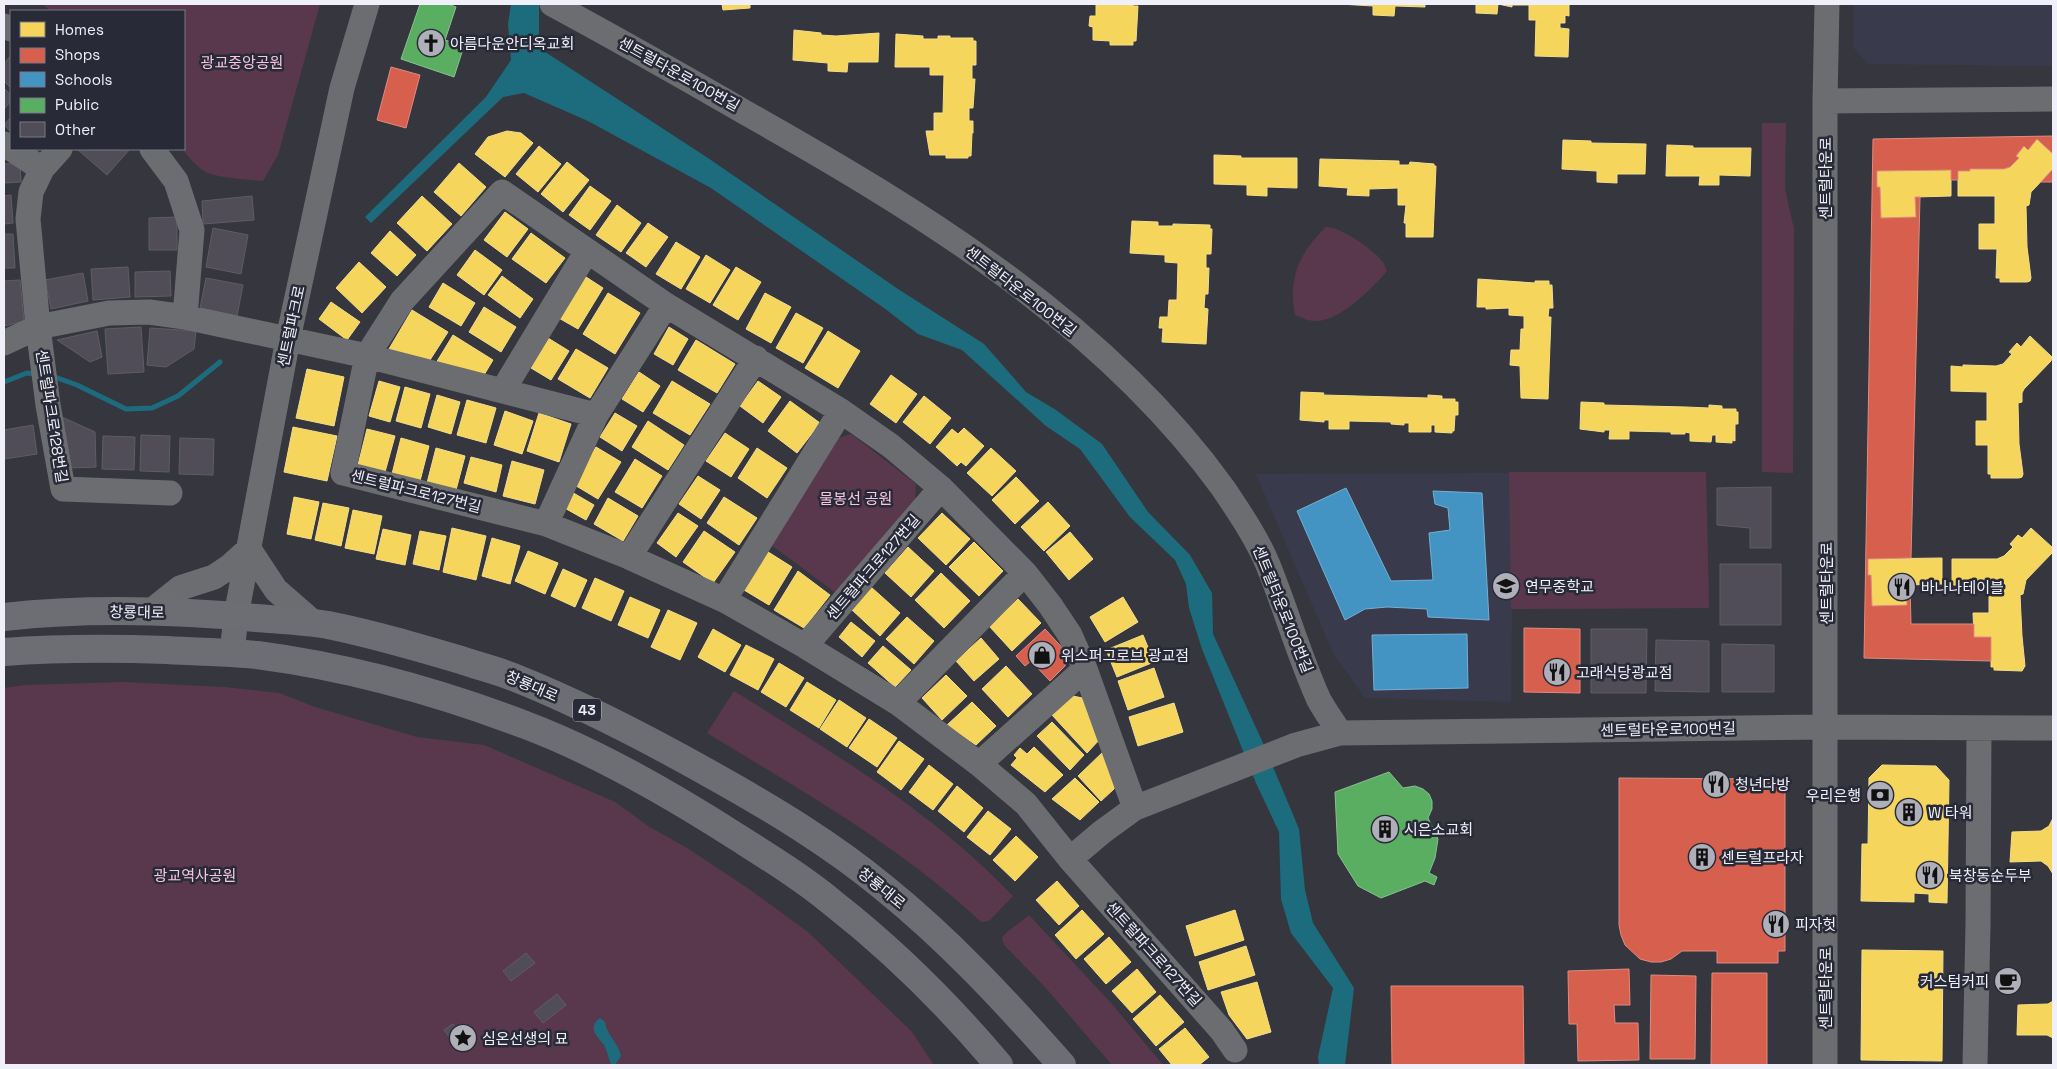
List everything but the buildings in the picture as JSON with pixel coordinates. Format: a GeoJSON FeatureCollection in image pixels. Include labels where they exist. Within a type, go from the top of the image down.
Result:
{"type":"FeatureCollection","features":[{"type":"Feature","properties":{"kind":"main road","name":"창룡대로"},"geometry":{"type":"LineString","coordinates":[[4,617],[73,611],[150,612],[236,616],[315,624],[378,636],[511,676],[675,754],[770,808],[835,851],[883,886],[924,922],[990,985],[1062,1065]]}},
{"type":"Feature","properties":{"kind":"main road","name":"43"},"geometry":{"type":"LineString","coordinates":[[4,652],[49,649],[132,648],[260,656],[347,672],[411,687],[531,727],[637,778],[713,821],[784,867],[833,903],[924,984],[970,1031],[999,1065]]}},
{"type":"Feature","properties":{"kind":"street","name":"센트럴파크로"},"geometry":{"type":"LineString","coordinates":[[232,653],[236,616],[288,339],[342,88],[367,4]]}},
{"type":"Feature","properties":{"kind":"street","name":"센트럴타운로100번길"},"geometry":{"type":"LineString","coordinates":[[552,4],[834,162],[931,223],[1036,300],[1133,383],[1194,450],[1224,490],[1247,526],[1267,562],[1320,702],[1340,733],[1826,727],[2053,728]]}},
{"type":"Feature","properties":{"kind":"street","name":"센트럴타운로"},"geometry":{"type":"LineString","coordinates":[[1825,1065],[1825,101],[1827,4]]}},
{"type":"Feature","properties":{"kind":"street"},"geometry":{"type":"LineString","coordinates":[[1825,101],[2053,99]]}},
{"type":"Feature","properties":{"kind":"street"},"geometry":{"type":"LineString","coordinates":[[13,150],[42,169]]}},
{"type":"Feature","properties":{"kind":"street","name":"센트럴파크로128번길"},"geometry":{"type":"LineString","coordinates":[[59,150],[42,169],[31,192],[28,219],[38,327],[48,405],[63,489],[170,493]]}},
{"type":"Feature","properties":{"kind":"street"},"geometry":{"type":"LineString","coordinates":[[153,150],[176,181],[192,230],[185,317]]}},
{"type":"Feature","properties":{"kind":"street","name":"센트럴파크로127번길"},"geometry":{"type":"LineString","coordinates":[[1134,808],[1085,668],[1070,635],[1050,605],[1025,573],[941,488],[891,446],[841,411],[666,305],[502,192],[402,301],[367,356],[343,473],[546,524],[629,557],[724,600],[805,646],[898,703],[979,764],[1026,804],[1070,859],[1222,1031],[1235,1050]]}},
{"type":"Feature","properties":{"kind":"street"},"geometry":{"type":"LineString","coordinates":[[503,390],[587,251]]}},
{"type":"Feature","properties":{"kind":"street"},"geometry":{"type":"LineString","coordinates":[[546,524],[596,415],[666,305]]}},
{"type":"Feature","properties":{"kind":"street","name":"센트럴파크로128번길"},"geometry":{"type":"LineString","coordinates":[[4,343],[38,327],[109,313],[149,312],[185,317],[288,339]]}},
{"type":"Feature","properties":{"kind":"street"},"geometry":{"type":"LineString","coordinates":[[288,339],[367,356],[596,415]]}},
{"type":"Feature","properties":{"kind":"street"},"geometry":{"type":"LineString","coordinates":[[629,557],[756,358]]}},
{"type":"Feature","properties":{"kind":"street"},"geometry":{"type":"LineString","coordinates":[[724,600],[841,411]]}},
{"type":"Feature","properties":{"kind":"street","name":"센트럴파크로127번길"},"geometry":{"type":"LineString","coordinates":[[805,646],[941,488]]}},
{"type":"Feature","properties":{"kind":"street"},"geometry":{"type":"LineString","coordinates":[[150,612],[180,588],[214,577],[229,568],[249,549],[276,590],[315,624]]}},
{"type":"Feature","properties":{"kind":"street"},"geometry":{"type":"LineString","coordinates":[[898,703],[1025,573]]}},
{"type":"Feature","properties":{"kind":"street"},"geometry":{"type":"LineString","coordinates":[[979,764],[1085,668]]}},
{"type":"Feature","properties":{"kind":"street"},"geometry":{"type":"LineString","coordinates":[[1975,1065],[1979,728]]}},
{"type":"Feature","properties":{"kind":"street"},"geometry":{"type":"LineString","coordinates":[[1070,859],[1134,808],[1286,749],[1340,733]]}},
{"type":"Feature","properties":{"kind":"shaded area"},"geometry":{"type":"Polygon","coordinates":[[[1854,4],[2053,4],[2053,66],[1868,64],[1853,47],[1854,4]]]}},
{"type":"Feature","properties":{"kind":"shaded area","name":"연무중학교"},"geometry":{"type":"Polygon","coordinates":[[[1706,472],[1709,608],[1512,609],[1511,702],[1365,698],[1333,653],[1256,474],[1706,472]]]}},
{"type":"Feature","properties":{"kind":"green space","name":"광교중앙공원"},"geometry":{"type":"Polygon","coordinates":[[[43,4],[320,4],[278,155],[263,181],[228,178],[208,173],[197,165],[183,150],[185,150],[185,10],[49,10],[43,4]]]}},
{"type":"Feature","properties":{"kind":"green space"},"geometry":{"type":"Polygon","coordinates":[[[1762,123],[1786,123],[1785,189],[1794,229],[1793,473],[1762,472],[1762,123]]]}},
{"type":"Feature","properties":{"kind":"green space"},"geometry":{"type":"Polygon","coordinates":[[[1326,227],[1339,230],[1363,244],[1384,263],[1387,271],[1364,295],[1344,310],[1324,320],[1312,321],[1295,315],[1293,289],[1302,257],[1326,227]]]}},
{"type":"Feature","properties":{"kind":"green space","name":"물봉선 공원"},"geometry":{"type":"Polygon","coordinates":[[[851,434],[916,484],[915,501],[836,593],[770,544],[839,438],[851,434]]]}},
{"type":"Feature","properties":{"kind":"green space"},"geometry":{"type":"Polygon","coordinates":[[[1509,472],[1706,472],[1709,608],[1511,609],[1509,472]]]}},
{"type":"Feature","properties":{"kind":"green space","name":"광교역사공원"},"geometry":{"type":"Polygon","coordinates":[[[124,682],[224,687],[279,693],[315,707],[417,737],[484,745],[615,802],[648,826],[687,848],[749,889],[808,932],[912,1032],[934,1065],[4,1065],[4,688],[25,685],[124,682]]]}},
{"type":"Feature","properties":{"kind":"green space"},"geometry":{"type":"Polygon","coordinates":[[[734,691],[808,737],[915,810],[949,837],[1013,896],[989,921],[981,922],[950,894],[884,844],[814,798],[707,733],[734,691]]]}},
{"type":"Feature","properties":{"kind":"green space"},"geometry":{"type":"Polygon","coordinates":[[[1029,915],[1111,1003],[1163,1065],[1112,1065],[1045,987],[1004,945],[1002,938],[1006,933],[1029,915]]]}},
{"type":"Feature","properties":{"kind":"water"},"geometry":{"type":"Polygon","coordinates":[[[511,4],[539,4],[539,48],[708,158],[898,289],[984,344],[1026,392],[1056,410],[1102,444],[1148,512],[1190,555],[1212,593],[1213,634],[1263,743],[1299,829],[1305,890],[1313,923],[1354,988],[1345,1065],[1319,1065],[1318,1057],[1333,988],[1291,933],[1281,899],[1279,832],[1256,783],[1202,649],[1189,608],[1186,584],[1175,560],[1130,517],[1080,449],[1046,426],[962,350],[918,334],[884,308],[711,188],[588,121],[524,93],[503,97],[371,223],[365,217],[486,97],[511,60],[508,24],[511,4]]]}},
{"type":"Feature","properties":{"kind":"water"},"geometry":{"type":"Polygon","coordinates":[[[600,1018],[605,1022],[620,1051],[621,1056],[615,1065],[611,1065],[604,1045],[594,1032],[594,1025],[600,1018]]]}},
{"type":"Feature","properties":{"kind":"waterway"},"geometry":{"type":"LineString","coordinates":[[52,376],[77,385],[126,409],[152,408],[178,396],[220,362]]}},
{"type":"Feature","properties":{"kind":"waterway"},"geometry":{"type":"LineString","coordinates":[[4,382],[27,373],[36,374]]}},
{"type":"Feature","properties":{"kind":"place","name":"아름다운안디옥교회"},"geometry":{"type":"Point","coordinates":[431,43]}},
{"type":"Feature","properties":{"kind":"place","name":"연무중학교"},"geometry":{"type":"Point","coordinates":[1506,586]}},
{"type":"Feature","properties":{"kind":"place","name":"바나나테이블"},"geometry":{"type":"Point","coordinates":[1902,587]}},
{"type":"Feature","properties":{"kind":"place","name":"위스퍼그로브 광교점"},"geometry":{"type":"Point","coordinates":[1042,655]}},
{"type":"Feature","properties":{"kind":"place","name":"고래식당광교점"},"geometry":{"type":"Point","coordinates":[1557,672]}},
{"type":"Feature","properties":{"kind":"place","name":"청년다방"},"geometry":{"type":"Point","coordinates":[1716,784]}},
{"type":"Feature","properties":{"kind":"place","name":"우리은행"},"geometry":{"type":"Point","coordinates":[1880,795]}},
{"type":"Feature","properties":{"kind":"place","name":"W 타워"},"geometry":{"type":"Point","coordinates":[1909,812]}},
{"type":"Feature","properties":{"kind":"place","name":"시은소교회"},"geometry":{"type":"Point","coordinates":[1385,829]}},
{"type":"Feature","properties":{"kind":"place","name":"센트럴프라자"},"geometry":{"type":"Point","coordinates":[1702,857]}},
{"type":"Feature","properties":{"kind":"place","name":"북창동순두부"},"geometry":{"type":"Point","coordinates":[1930,875]}},
{"type":"Feature","properties":{"kind":"place","name":"피자헛"},"geometry":{"type":"Point","coordinates":[1776,924]}},
{"type":"Feature","properties":{"kind":"place","name":"커스텀커피"},"geometry":{"type":"Point","coordinates":[2008,981]}},
{"type":"Feature","properties":{"kind":"place","name":"심온선생의 묘"},"geometry":{"type":"Point","coordinates":[463,1038]}}]}
